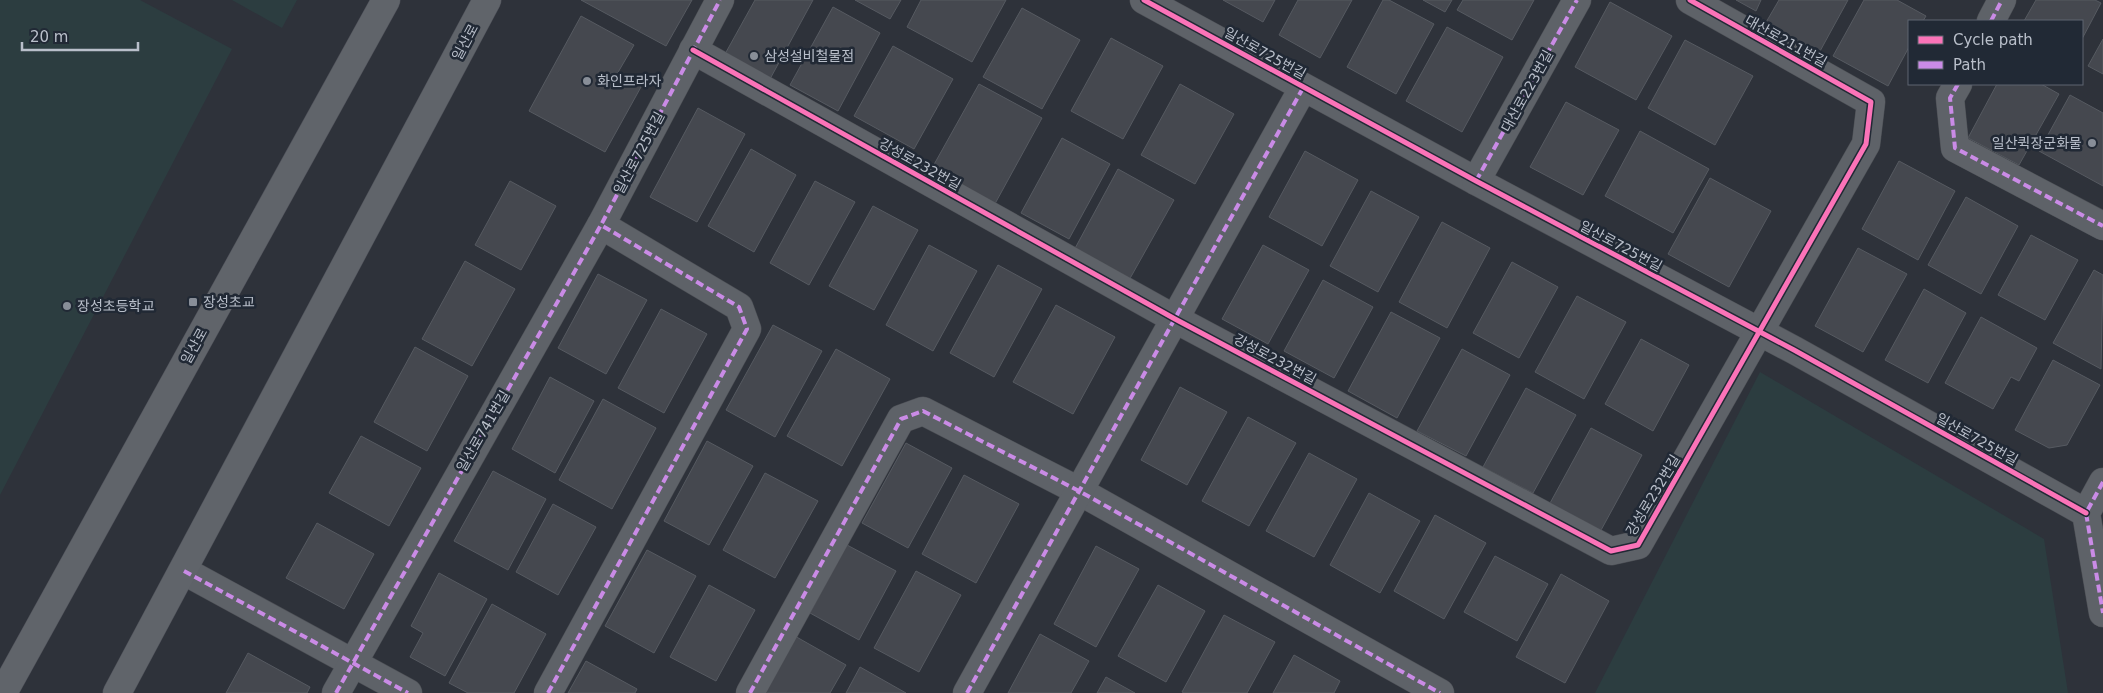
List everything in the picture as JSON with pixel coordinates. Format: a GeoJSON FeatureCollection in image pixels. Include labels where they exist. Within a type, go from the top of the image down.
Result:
{"type":"FeatureCollection","features":[{"type":"Feature","properties":{"kind":"main road","name":"일산로"},"geometry":{"type":"LineString","coordinates":[[3,693],[386,0]]}},
{"type":"Feature","properties":{"kind":"main road","name":"일산로"},"geometry":{"type":"LineString","coordinates":[[117,693],[184,571],[487,0]]}},
{"type":"Feature","properties":{"kind":"street","name":"일산로725번길"},"geometry":{"type":"LineString","coordinates":[[614,199],[720,0]]}},
{"type":"Feature","properties":{"kind":"street","name":"일산로725번길"},"geometry":{"type":"LineString","coordinates":[[1144,0],[1303,88],[1794,350],[2086,513]]}},
{"type":"Feature","properties":{"kind":"street","name":"대산로223번길"},"geometry":{"type":"LineString","coordinates":[[1476,181],[1577,0]]}},
{"type":"Feature","properties":{"kind":"street","name":"대산로211번길"},"geometry":{"type":"LineString","coordinates":[[1690,0],[1870,102]]}},
{"type":"Feature","properties":{"kind":"street"},"geometry":{"type":"LineString","coordinates":[[1992,20],[2002,0]]}},
{"type":"Feature","properties":{"kind":"street","name":"강성로232번길"},"geometry":{"type":"LineString","coordinates":[[693,50],[1175,319],[1611,551],[1638,545],[1866,144],[1870,102]]}},
{"type":"Feature","properties":{"kind":"street"},"geometry":{"type":"LineString","coordinates":[[1957,85],[1950,98],[1955,148],[2103,226]]}},
{"type":"Feature","properties":{"kind":"street"},"geometry":{"type":"LineString","coordinates":[[967,693],[1303,88]]}},
{"type":"Feature","properties":{"kind":"street","name":"일산로741번길"},"geometry":{"type":"LineString","coordinates":[[336,693],[614,199]]}},
{"type":"Feature","properties":{"kind":"street"},"geometry":{"type":"LineString","coordinates":[[548,693],[747,329],[739,307],[601,225]]}},
{"type":"Feature","properties":{"kind":"street"},"geometry":{"type":"LineString","coordinates":[[750,693],[900,419],[923,411],[1079,492],[1440,693]]}},
{"type":"Feature","properties":{"kind":"street"},"geometry":{"type":"LineString","coordinates":[[2103,482],[2086,513],[2103,613]]}},
{"type":"Feature","properties":{"kind":"street"},"geometry":{"type":"LineString","coordinates":[[184,571],[408,693]]}},
{"type":"Feature","properties":{"kind":"shaded area","name":"장성초등학교"},"geometry":{"type":"Polygon","coordinates":[[[0,0],[140,0],[232,49],[0,495],[0,0]]]}},
{"type":"Feature","properties":{"kind":"shaded area"},"geometry":{"type":"Polygon","coordinates":[[[232,0],[297,0],[282,28],[232,0]]]}},
{"type":"Feature","properties":{"kind":"shaded area"},"geometry":{"type":"Polygon","coordinates":[[[1760,372],[2044,539],[2068,693],[1595,693],[1760,372]]]}},
{"type":"Feature","properties":{"kind":"building"},"geometry":{"type":"Polygon","coordinates":[[[581,0],[692,0],[666,46],[581,0]]]}},
{"type":"Feature","properties":{"kind":"building"},"geometry":{"type":"Polygon","coordinates":[[[755,0],[813,0],[770,79],[725,54],[755,0]]]}},
{"type":"Feature","properties":{"kind":"building"},"geometry":{"type":"Polygon","coordinates":[[[855,0],[901,0],[890,19],[855,0]]]}},
{"type":"Feature","properties":{"kind":"building"},"geometry":{"type":"Polygon","coordinates":[[[921,0],[1006,0],[972,62],[907,27],[921,0]]]}},
{"type":"Feature","properties":{"kind":"building"},"geometry":{"type":"Polygon","coordinates":[[[1223,0],[1275,0],[1263,22],[1223,0]]]}},
{"type":"Feature","properties":{"kind":"building"},"geometry":{"type":"Polygon","coordinates":[[[1298,0],[1352,0],[1320,58],[1279,35],[1298,0]]]}},
{"type":"Feature","properties":{"kind":"building"},"geometry":{"type":"Polygon","coordinates":[[[1383,0],[1389,0],[1434,24],[1396,94],[1347,67],[1383,0]]]}},
{"type":"Feature","properties":{"kind":"building"},"geometry":{"type":"Polygon","coordinates":[[[1423,0],[1452,0],[1445,12],[1423,0]]]}},
{"type":"Feature","properties":{"kind":"building"},"geometry":{"type":"Polygon","coordinates":[[[1463,0],[1534,0],[1512,40],[1457,10],[1463,0]]]}},
{"type":"Feature","properties":{"kind":"building"},"geometry":{"type":"Polygon","coordinates":[[[1736,0],[1761,0],[1756,11],[1736,0]]]}},
{"type":"Feature","properties":{"kind":"building"},"geometry":{"type":"Polygon","coordinates":[[[1779,0],[1848,0],[1819,53],[1765,24],[1779,0]]]}},
{"type":"Feature","properties":{"kind":"building"},"geometry":{"type":"Polygon","coordinates":[[[1864,0],[1897,0],[1926,16],[1924,20],[1908,20],[1908,49],[1888,86],[1833,56],[1864,0]]]}},
{"type":"Feature","properties":{"kind":"building"},"geometry":{"type":"Polygon","coordinates":[[[2036,0],[2095,0],[2101,3],[2083,37],[2083,20],[2025,20],[2036,0]]]}},
{"type":"Feature","properties":{"kind":"building"},"geometry":{"type":"Polygon","coordinates":[[[1610,2],[1672,36],[1636,100],[1575,67],[1610,2]]]}},
{"type":"Feature","properties":{"kind":"building"},"geometry":{"type":"Polygon","coordinates":[[[833,7],[880,33],[838,111],[790,85],[833,7]]]}},
{"type":"Feature","properties":{"kind":"building"},"geometry":{"type":"Polygon","coordinates":[[[1022,8],[1080,40],[1042,109],[983,77],[1022,8]]]}},
{"type":"Feature","properties":{"kind":"building","name":"화인프라자"},"geometry":{"type":"Polygon","coordinates":[[[581,16],[634,45],[617,74],[641,87],[605,152],[529,111],[581,16]]]}},
{"type":"Feature","properties":{"kind":"building"},"geometry":{"type":"Polygon","coordinates":[[[1447,27],[1503,57],[1462,132],[1406,101],[1447,27]]]}},
{"type":"Feature","properties":{"kind":"building"},"geometry":{"type":"Polygon","coordinates":[[[1111,38],[1163,66],[1123,139],[1071,111],[1111,38]]]}},
{"type":"Feature","properties":{"kind":"building"},"geometry":{"type":"Polygon","coordinates":[[[2103,39],[2103,74],[2088,66],[2103,39]]]}},
{"type":"Feature","properties":{"kind":"building"},"geometry":{"type":"Polygon","coordinates":[[[1685,40],[1753,76],[1715,145],[1648,108],[1685,40]]]}},
{"type":"Feature","properties":{"kind":"building"},"geometry":{"type":"Polygon","coordinates":[[[893,46],[953,79],[914,149],[854,116],[893,46]]]}},
{"type":"Feature","properties":{"kind":"building"},"geometry":{"type":"Polygon","coordinates":[[[979,84],[1042,118],[991,211],[927,177],[979,84]]]}},
{"type":"Feature","properties":{"kind":"building"},"geometry":{"type":"Polygon","coordinates":[[[1180,84],[1234,114],[1195,184],[1141,155],[1180,84]]]}},
{"type":"Feature","properties":{"kind":"building"},"geometry":{"type":"Polygon","coordinates":[[[1996,85],[2043,85],[2059,94],[2019,165],[1968,138],[1996,85]]]}},
{"type":"Feature","properties":{"kind":"building"},"geometry":{"type":"Polygon","coordinates":[[[2070,95],[2103,113],[2103,186],[2039,151],[2070,95]]]}},
{"type":"Feature","properties":{"kind":"building"},"geometry":{"type":"Polygon","coordinates":[[[1566,102],[1619,130],[1583,195],[1530,167],[1566,102]]]}},
{"type":"Feature","properties":{"kind":"building"},"geometry":{"type":"Polygon","coordinates":[[[698,108],[745,134],[697,222],[650,197],[698,108]]]}},
{"type":"Feature","properties":{"kind":"building"},"geometry":{"type":"Polygon","coordinates":[[[1640,131],[1709,169],[1673,233],[1605,196],[1640,131]]]}},
{"type":"Feature","properties":{"kind":"building"},"geometry":{"type":"Polygon","coordinates":[[[1062,138],[1110,164],[1069,239],[1021,213],[1062,138]]]}},
{"type":"Feature","properties":{"kind":"building"},"geometry":{"type":"Polygon","coordinates":[[[751,149],[796,175],[754,252],[708,226],[751,149]]]}},
{"type":"Feature","properties":{"kind":"building"},"geometry":{"type":"Polygon","coordinates":[[[1305,151],[1358,180],[1322,246],[1269,217],[1305,151]]]}},
{"type":"Feature","properties":{"kind":"building"},"geometry":{"type":"Polygon","coordinates":[[[1899,161],[1955,191],[1918,260],[1862,229],[1899,161]]]}},
{"type":"Feature","properties":{"kind":"building"},"geometry":{"type":"Polygon","coordinates":[[[1118,169],[1174,200],[1128,282],[1073,252],[1118,169]]]}},
{"type":"Feature","properties":{"kind":"building"},"geometry":{"type":"Polygon","coordinates":[[[1710,178],[1771,211],[1729,287],[1668,254],[1710,178]]]}},
{"type":"Feature","properties":{"kind":"building"},"geometry":{"type":"Polygon","coordinates":[[[510,181],[556,206],[521,270],[475,245],[510,181]]]}},
{"type":"Feature","properties":{"kind":"building"},"geometry":{"type":"Polygon","coordinates":[[[815,181],[855,202],[809,285],[770,263],[815,181]]]}},
{"type":"Feature","properties":{"kind":"building"},"geometry":{"type":"Polygon","coordinates":[[[1371,191],[1419,217],[1378,292],[1330,266],[1371,191]]]}},
{"type":"Feature","properties":{"kind":"building"},"geometry":{"type":"Polygon","coordinates":[[[1966,197],[2018,226],[1981,294],[1928,265],[1966,197]]]}},
{"type":"Feature","properties":{"kind":"building"},"geometry":{"type":"Polygon","coordinates":[[[873,206],[918,230],[874,310],[829,286],[873,206]]]}},
{"type":"Feature","properties":{"kind":"building"},"geometry":{"type":"Polygon","coordinates":[[[1442,222],[1490,248],[1447,328],[1399,302],[1442,222]]]}},
{"type":"Feature","properties":{"kind":"building"},"geometry":{"type":"Polygon","coordinates":[[[2031,235],[2078,260],[2045,320],[1998,295],[2031,235]]]}},
{"type":"Feature","properties":{"kind":"building"},"geometry":{"type":"Polygon","coordinates":[[[929,245],[977,271],[933,351],[886,325],[929,245]]]}},
{"type":"Feature","properties":{"kind":"building"},"geometry":{"type":"Polygon","coordinates":[[[1263,245],[1309,270],[1268,344],[1222,319],[1263,245]]]}},
{"type":"Feature","properties":{"kind":"building"},"geometry":{"type":"Polygon","coordinates":[[[1858,248],[1907,274],[1863,352],[1815,326],[1858,248]]]}},
{"type":"Feature","properties":{"kind":"building"},"geometry":{"type":"Polygon","coordinates":[[[465,261],[515,289],[472,366],[422,339],[465,261]]]}},
{"type":"Feature","properties":{"kind":"building"},"geometry":{"type":"Polygon","coordinates":[[[1512,262],[1558,287],[1519,358],[1473,333],[1512,262]]]}},
{"type":"Feature","properties":{"kind":"building"},"geometry":{"type":"Polygon","coordinates":[[[998,265],[1042,289],[994,377],[950,353],[998,265]]]}},
{"type":"Feature","properties":{"kind":"building"},"geometry":{"type":"Polygon","coordinates":[[[2094,270],[2103,275],[2101,369],[2053,343],[2094,270]]]}},
{"type":"Feature","properties":{"kind":"building"},"geometry":{"type":"Polygon","coordinates":[[[598,274],[647,300],[606,374],[558,348],[598,274]]]}},
{"type":"Feature","properties":{"kind":"building"},"geometry":{"type":"Polygon","coordinates":[[[1323,280],[1373,307],[1334,378],[1284,351],[1323,280]]]}},
{"type":"Feature","properties":{"kind":"building"},"geometry":{"type":"Polygon","coordinates":[[[1924,289],[1966,313],[1928,383],[1885,360],[1924,289]]]}},
{"type":"Feature","properties":{"kind":"building"},"geometry":{"type":"Polygon","coordinates":[[[1577,296],[1626,322],[1584,399],[1535,372],[1577,296]]]}},
{"type":"Feature","properties":{"kind":"building"},"geometry":{"type":"Polygon","coordinates":[[[1056,305],[1115,337],[1073,414],[1013,382],[1056,305]]]}},
{"type":"Feature","properties":{"kind":"building"},"geometry":{"type":"Polygon","coordinates":[[[661,309],[707,334],[664,413],[618,388],[661,309]]]}},
{"type":"Feature","properties":{"kind":"building"},"geometry":{"type":"Polygon","coordinates":[[[1391,312],[1440,338],[1397,418],[1348,391],[1391,312]]]}},
{"type":"Feature","properties":{"kind":"building"},"geometry":{"type":"Polygon","coordinates":[[[1981,317],[2037,348],[2019,381],[2011,377],[1993,409],[1945,383],[1981,317]]]}},
{"type":"Feature","properties":{"kind":"building"},"geometry":{"type":"Polygon","coordinates":[[[773,325],[822,351],[775,437],[726,410],[773,325]]]}},
{"type":"Feature","properties":{"kind":"building"},"geometry":{"type":"Polygon","coordinates":[[[1641,339],[1689,365],[1653,431],[1605,404],[1641,339]]]}},
{"type":"Feature","properties":{"kind":"building"},"geometry":{"type":"Polygon","coordinates":[[[415,347],[468,376],[427,451],[374,422],[415,347]]]}},
{"type":"Feature","properties":{"kind":"building"},"geometry":{"type":"Polygon","coordinates":[[[836,349],[890,379],[842,466],[787,436],[836,349]]]}},
{"type":"Feature","properties":{"kind":"building"},"geometry":{"type":"Polygon","coordinates":[[[1462,349],[1510,375],[1466,456],[1417,431],[1462,349]]]}},
{"type":"Feature","properties":{"kind":"building"},"geometry":{"type":"Polygon","coordinates":[[[2053,360],[2100,385],[2067,445],[2049,448],[2015,430],[2053,360]]]}},
{"type":"Feature","properties":{"kind":"building"},"geometry":{"type":"Polygon","coordinates":[[[550,377],[594,401],[555,473],[512,449],[550,377]]]}},
{"type":"Feature","properties":{"kind":"building"},"geometry":{"type":"Polygon","coordinates":[[[1180,387],[1227,412],[1187,485],[1141,460],[1180,387]]]}},
{"type":"Feature","properties":{"kind":"building"},"geometry":{"type":"Polygon","coordinates":[[[1526,388],[1576,415],[1533,493],[1483,467],[1526,388]]]}},
{"type":"Feature","properties":{"kind":"building"},"geometry":{"type":"Polygon","coordinates":[[[603,399],[656,428],[612,509],[559,480],[603,399]]]}},
{"type":"Feature","properties":{"kind":"building"},"geometry":{"type":"Polygon","coordinates":[[[1248,417],[1296,443],[1249,526],[1202,501],[1248,417]]]}},
{"type":"Feature","properties":{"kind":"building"},"geometry":{"type":"Polygon","coordinates":[[[1591,428],[1642,455],[1600,532],[1549,505],[1591,428]]]}},
{"type":"Feature","properties":{"kind":"building"},"geometry":{"type":"Polygon","coordinates":[[[361,436],[421,468],[389,526],[329,493],[361,436]]]}},
{"type":"Feature","properties":{"kind":"building"},"geometry":{"type":"Polygon","coordinates":[[[707,441],[753,466],[709,545],[664,521],[707,441]]]}},
{"type":"Feature","properties":{"kind":"building"},"geometry":{"type":"Polygon","coordinates":[[[906,443],[952,468],[908,548],[862,523],[906,443]]]}},
{"type":"Feature","properties":{"kind":"building"},"geometry":{"type":"Polygon","coordinates":[[[1309,453],[1357,479],[1314,557],[1266,531],[1309,453]]]}},
{"type":"Feature","properties":{"kind":"building"},"geometry":{"type":"Polygon","coordinates":[[[493,471],[546,499],[508,570],[454,541],[493,471]]]}},
{"type":"Feature","properties":{"kind":"building"},"geometry":{"type":"Polygon","coordinates":[[[765,473],[818,501],[775,578],[723,550],[765,473]]]}},
{"type":"Feature","properties":{"kind":"building"},"geometry":{"type":"Polygon","coordinates":[[[964,475],[1019,504],[976,583],[922,554],[964,475]]]}},
{"type":"Feature","properties":{"kind":"building"},"geometry":{"type":"Polygon","coordinates":[[[1369,493],[1420,521],[1380,593],[1330,565],[1369,493]]]}},
{"type":"Feature","properties":{"kind":"building"},"geometry":{"type":"Polygon","coordinates":[[[553,504],[596,527],[558,595],[516,572],[553,504]]]}},
{"type":"Feature","properties":{"kind":"building"},"geometry":{"type":"Polygon","coordinates":[[[1435,515],[1486,543],[1444,619],[1394,591],[1435,515]]]}},
{"type":"Feature","properties":{"kind":"building"},"geometry":{"type":"Polygon","coordinates":[[[317,523],[374,554],[344,609],[286,578],[317,523]]]}},
{"type":"Feature","properties":{"kind":"building"},"geometry":{"type":"Polygon","coordinates":[[[847,545],[896,571],[859,640],[810,613],[847,545]]]}},
{"type":"Feature","properties":{"kind":"building"},"geometry":{"type":"Polygon","coordinates":[[[1096,546],[1139,569],[1096,647],[1054,624],[1096,546]]]}},
{"type":"Feature","properties":{"kind":"building"},"geometry":{"type":"Polygon","coordinates":[[[647,550],[696,576],[654,653],[605,626],[647,550]]]}},
{"type":"Feature","properties":{"kind":"building"},"geometry":{"type":"Polygon","coordinates":[[[1495,556],[1548,584],[1517,641],[1464,612],[1495,556]]]}},
{"type":"Feature","properties":{"kind":"building"},"geometry":{"type":"Polygon","coordinates":[[[916,571],[961,595],[919,672],[874,648],[916,571]]]}},
{"type":"Feature","properties":{"kind":"building"},"geometry":{"type":"Polygon","coordinates":[[[439,573],[487,599],[445,676],[410,657],[423,633],[411,626],[439,573]]]}},
{"type":"Feature","properties":{"kind":"building"},"geometry":{"type":"Polygon","coordinates":[[[1561,574],[1609,601],[1565,683],[1516,657],[1561,574]]]}},
{"type":"Feature","properties":{"kind":"building"},"geometry":{"type":"Polygon","coordinates":[[[709,585],[755,610],[716,681],[670,657],[709,585]]]}},
{"type":"Feature","properties":{"kind":"building"},"geometry":{"type":"Polygon","coordinates":[[[1158,585],[1205,611],[1166,682],[1118,656],[1158,585]]]}},
{"type":"Feature","properties":{"kind":"building"},"geometry":{"type":"Polygon","coordinates":[[[492,604],[546,634],[514,693],[468,693],[449,683],[492,604]]]}},
{"type":"Feature","properties":{"kind":"building"},"geometry":{"type":"Polygon","coordinates":[[[1224,615],[1275,642],[1247,693],[1182,692],[1224,615]]]}},
{"type":"Feature","properties":{"kind":"building"},"geometry":{"type":"Polygon","coordinates":[[[1040,634],[1089,661],[1071,693],[1008,693],[1040,634]]]}},
{"type":"Feature","properties":{"kind":"building"},"geometry":{"type":"Polygon","coordinates":[[[793,635],[846,665],[830,693],[761,693],[793,635]]]}},
{"type":"Feature","properties":{"kind":"building"},"geometry":{"type":"Polygon","coordinates":[[[248,653],[310,687],[307,693],[226,693],[248,653]]]}},
{"type":"Feature","properties":{"kind":"building"},"geometry":{"type":"Polygon","coordinates":[[[1294,655],[1340,681],[1334,693],[1273,693],[1294,655]]]}},
{"type":"Feature","properties":{"kind":"building"},"geometry":{"type":"Polygon","coordinates":[[[586,661],[637,689],[635,693],[568,693],[586,661]]]}},
{"type":"Feature","properties":{"kind":"building"},"geometry":{"type":"Polygon","coordinates":[[[860,667],[906,693],[846,693],[860,667]]]}},
{"type":"Feature","properties":{"kind":"building"},"geometry":{"type":"Polygon","coordinates":[[[1106,677],[1135,693],[1097,693],[1106,677]]]}},
{"type":"Feature","properties":{"kind":"marked path"},"geometry":{"type":"LineString","coordinates":[[336,693],[601,225],[720,0]]}},
{"type":"Feature","properties":{"kind":"marked path"},"geometry":{"type":"LineString","coordinates":[[1476,181],[1577,0]]}},
{"type":"Feature","properties":{"kind":"marked path"},"geometry":{"type":"LineString","coordinates":[[1992,20],[2002,0]]}},
{"type":"Feature","properties":{"kind":"marked path"},"geometry":{"type":"LineString","coordinates":[[1957,85],[1950,98],[1955,148],[2103,226]]}},
{"type":"Feature","properties":{"kind":"marked path"},"geometry":{"type":"LineString","coordinates":[[967,693],[1303,88]]}},
{"type":"Feature","properties":{"kind":"marked path"},"geometry":{"type":"LineString","coordinates":[[548,693],[747,329],[739,307],[601,225]]}},
{"type":"Feature","properties":{"kind":"marked path"},"geometry":{"type":"LineString","coordinates":[[750,693],[901,419],[923,411],[1079,491],[1440,693]]}},
{"type":"Feature","properties":{"kind":"marked path"},"geometry":{"type":"LineString","coordinates":[[2103,482],[2086,513],[2103,613]]}},
{"type":"Feature","properties":{"kind":"marked path"},"geometry":{"type":"LineString","coordinates":[[184,571],[408,693]]}},
{"type":"Feature","properties":{"kind":"cycle path"},"geometry":{"type":"LineString","coordinates":[[1144,0],[1476,181],[1794,350],[2086,513]]}},
{"type":"Feature","properties":{"kind":"cycle path"},"geometry":{"type":"LineString","coordinates":[[693,50],[1175,319],[1611,551],[1638,545],[1866,144],[1871,102],[1690,0]]}},
{"type":"Feature","properties":{"kind":"place","name":"삼성설비철물점"},"geometry":{"type":"Point","coordinates":[754,56]}},
{"type":"Feature","properties":{"kind":"place","name":"화인프라자"},"geometry":{"type":"Point","coordinates":[587,81]}},
{"type":"Feature","properties":{"kind":"place","name":"일산퀵장군화물"},"geometry":{"type":"Point","coordinates":[2092,143]}},
{"type":"Feature","properties":{"kind":"place","name":"장성초교"},"geometry":{"type":"Point","coordinates":[193,302]}},
{"type":"Feature","properties":{"kind":"place","name":"장성초등학교"},"geometry":{"type":"Point","coordinates":[67,306]}}]}
